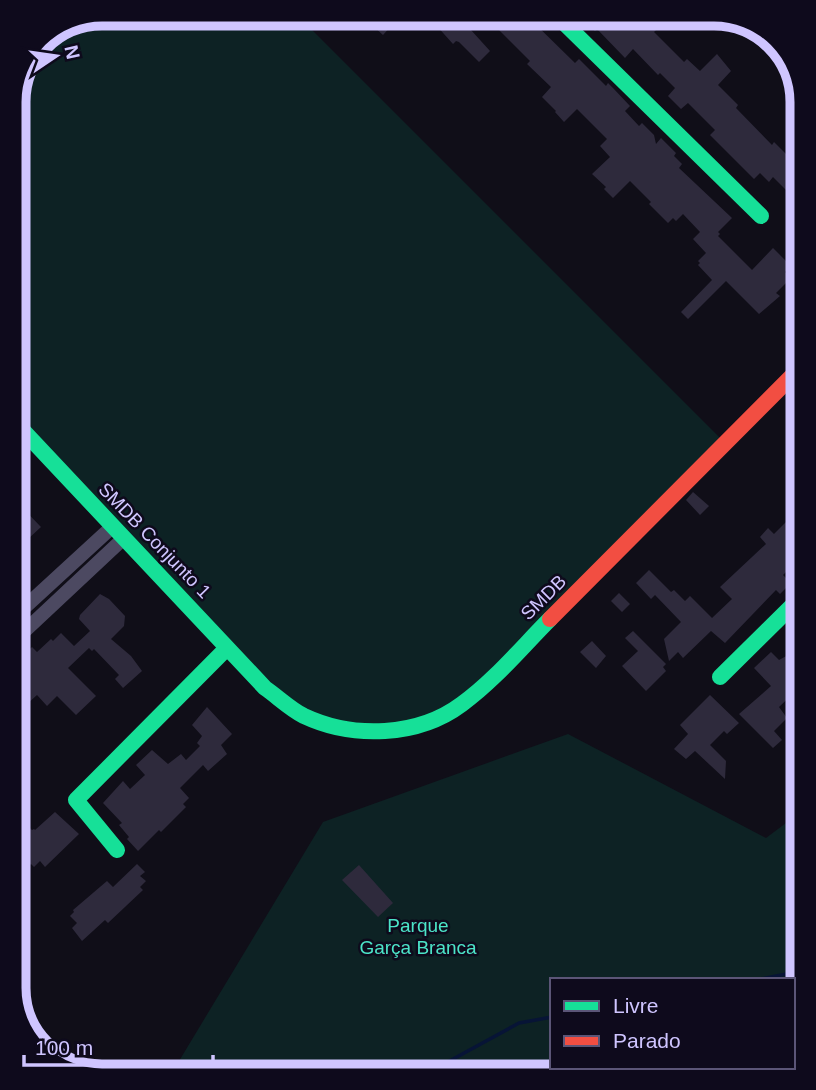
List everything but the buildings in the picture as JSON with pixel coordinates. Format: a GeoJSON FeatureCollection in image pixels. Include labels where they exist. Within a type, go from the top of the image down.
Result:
{"type":"FeatureCollection","features":[{"type":"Feature","properties":{"kind":"street"},"geometry":{"type":"LineString","coordinates":[[567,26],[761,216]]}},
{"type":"Feature","properties":{"kind":"street","name":"SMDB"},"geometry":{"type":"LineString","coordinates":[[265,688],[302,714],[367,732],[402,730],[428,724],[455,710],[502,667],[790,378]]}},
{"type":"Feature","properties":{"kind":"street","name":"SMDB Conjunto 1"},"geometry":{"type":"LineString","coordinates":[[26,434],[265,688]]}},
{"type":"Feature","properties":{"kind":"street"},"geometry":{"type":"LineString","coordinates":[[26,607],[118,532]]}},
{"type":"Feature","properties":{"kind":"street"},"geometry":{"type":"LineString","coordinates":[[26,628],[118,532]]}},
{"type":"Feature","properties":{"kind":"street"},"geometry":{"type":"LineString","coordinates":[[720,677],[790,608]]}},
{"type":"Feature","properties":{"kind":"street"},"geometry":{"type":"LineString","coordinates":[[117,850],[76,800],[228,648]]}},
{"type":"Feature","properties":{"kind":"green space"},"geometry":{"type":"Polygon","coordinates":[[[103,26],[308,26],[725,443],[455,710],[403,730],[302,714],[26,434],[26,98],[34,69],[42,56],[64,36],[78,30],[103,26]]]}},
{"type":"Feature","properties":{"kind":"green space","name":"Parque Garça Branca"},"geometry":{"type":"Polygon","coordinates":[[[568,734],[766,838],[790,820],[790,978],[550,978],[550,1064],[177,1064],[323,822],[568,734]]]}},
{"type":"Feature","properties":{"kind":"waterway"},"geometry":{"type":"LineString","coordinates":[[765,978],[790,973]]}},
{"type":"Feature","properties":{"kind":"waterway"},"geometry":{"type":"LineString","coordinates":[[444,1064],[519,1023],[550,1017]]}},
{"type":"Feature","properties":{"kind":"traffic: fast"},"geometry":{"type":"LineString","coordinates":[[567,26],[761,216]]}},
{"type":"Feature","properties":{"kind":"traffic: fast"},"geometry":{"type":"LineString","coordinates":[[26,434],[265,688],[299,713],[323,723],[364,731],[385,731],[426,723],[445,715],[486,685],[550,619]]}},
{"type":"Feature","properties":{"kind":"traffic: fast"},"geometry":{"type":"LineString","coordinates":[[720,677],[790,608]]}},
{"type":"Feature","properties":{"kind":"traffic: fast"},"geometry":{"type":"LineString","coordinates":[[117,850],[76,800],[227,648]]}},
{"type":"Feature","properties":{"kind":"traffic: jam"},"geometry":{"type":"LineString","coordinates":[[550,619],[790,378]]}}]}
